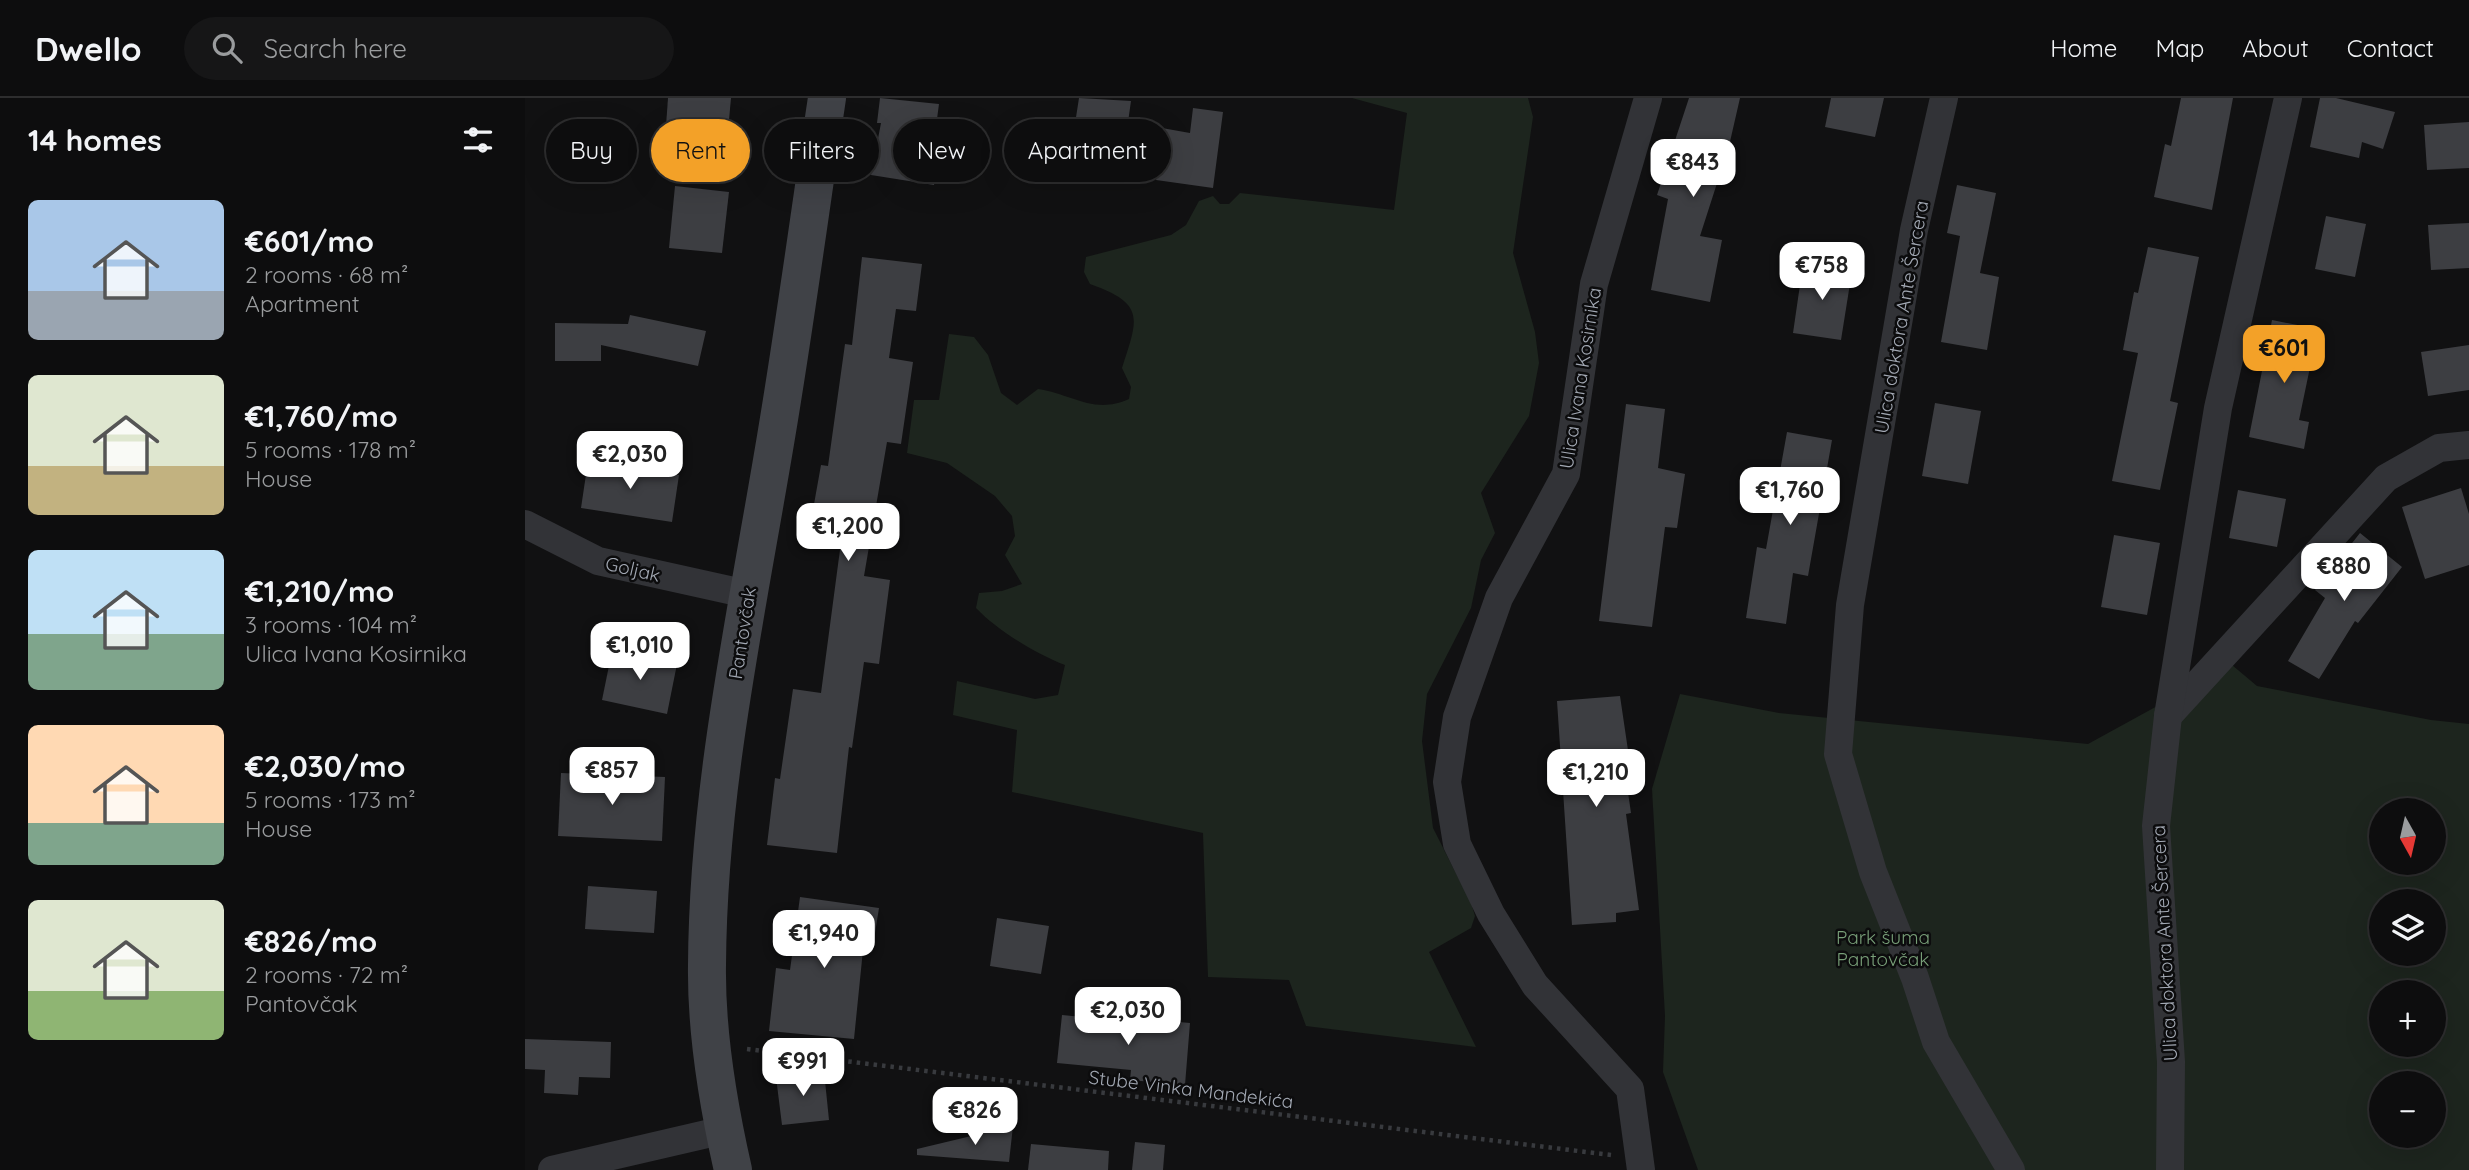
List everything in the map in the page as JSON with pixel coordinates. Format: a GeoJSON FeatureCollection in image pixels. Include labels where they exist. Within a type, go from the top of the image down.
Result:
{"type":"FeatureCollection","features":[{"type":"Feature","properties":{"kind":"main road","name":"Pantovčak"},"geometry":{"type":"LineString","coordinates":[[733,1170],[724,1130],[709,1011],[707,967],[711,853],[747,594],[776,436],[827,98]]}},
{"type":"Feature","properties":{"kind":"street","name":"Ulica Ivana Kosirnika"},"geometry":{"type":"LineString","coordinates":[[1640,1164],[1630,1088],[1535,985],[1491,914],[1457,844],[1447,782],[1457,717],[1499,598],[1566,474],[1594,284],[1648,98]]}},
{"type":"Feature","properties":{"kind":"street","name":"Ulica doktora Ante Šercera"},"geometry":{"type":"LineString","coordinates":[[1944,98],[1914,230],[1850,605],[1838,754],[1873,872],[1915,978],[1936,1042],[2011,1170]]}},
{"type":"Feature","properties":{"kind":"street","name":"Ulica doktora Ante Šercera"},"geometry":{"type":"LineString","coordinates":[[2170,1170],[2171,1062],[2156,826],[2168,716],[2218,408],[2288,98]]}},
{"type":"Feature","properties":{"kind":"street"},"geometry":{"type":"LineString","coordinates":[[2168,716],[2386,478],[2439,448],[2469,445]]}},
{"type":"Feature","properties":{"kind":"street","name":"Goljak"},"geometry":{"type":"LineString","coordinates":[[525,524],[598,561],[747,594]]}},
{"type":"Feature","properties":{"kind":"street"},"geometry":{"type":"LineString","coordinates":[[552,1170],[724,1130]]}},
{"type":"Feature","properties":{"kind":"path","name":"Stube Vinka Mandekića"},"geometry":{"type":"LineString","coordinates":[[739,1048],[1640,1164]]}},
{"type":"Feature","properties":{"kind":"green space"},"geometry":{"type":"Polygon","coordinates":[[[1352,98],[1528,98],[1533,117],[1513,253],[1535,332],[1539,363],[1529,416],[1481,493],[1495,533],[1481,560],[1471,608],[1427,694],[1422,741],[1433,828],[1475,916],[1471,928],[1429,952],[1476,1047],[1306,1026],[1289,980],[1208,977],[1203,833],[1012,792],[1017,730],[953,715],[957,681],[1035,699],[1058,695],[1065,665],[1017,641],[976,608],[979,593],[1002,591],[1022,584],[1005,555],[1015,536],[1012,516],[995,496],[947,463],[907,453],[914,400],[939,400],[949,334],[974,337],[988,355],[1001,393],[1017,405],[1038,389],[1094,404],[1105,405],[1129,399],[1131,387],[1122,368],[1132,337],[1133,315],[1129,306],[1121,299],[1090,284],[1084,272],[1086,257],[1171,235],[1186,225],[1199,201],[1213,196],[1220,204],[1229,204],[1240,193],[1394,210],[1407,113],[1352,98]]]}},
{"type":"Feature","properties":{"kind":"green space","name":"Park šuma Pantovčak"},"geometry":{"type":"Polygon","coordinates":[[[2232,665],[2257,686],[2431,720],[2469,724],[2469,1170],[1698,1170],[1663,1072],[1665,1016],[1652,789],[1680,694],[1779,713],[2088,744],[2232,665]]]}},
{"type":"Feature","properties":{"kind":"building"},"geometry":{"type":"Polygon","coordinates":[[[668,98],[731,98],[729,119],[666,119],[668,98]]]}},
{"type":"Feature","properties":{"kind":"building"},"geometry":{"type":"Polygon","coordinates":[[[880,98],[939,104],[937,119],[893,119],[893,178],[879,176],[881,123],[877,119],[880,98]]]}},
{"type":"Feature","properties":{"kind":"building"},"geometry":{"type":"Polygon","coordinates":[[[1079,98],[1131,101],[1128,119],[1076,119],[1079,98]]]}},
{"type":"Feature","properties":{"kind":"building"},"geometry":{"type":"Polygon","coordinates":[[[1689,98],[1740,98],[1729,146],[1700,236],[1722,240],[1710,302],[1651,290],[1668,199],[1657,195],[1689,98]]]}},
{"type":"Feature","properties":{"kind":"building"},"geometry":{"type":"Polygon","coordinates":[[[1831,98],[1884,98],[1875,137],[1825,127],[1831,98]]]}},
{"type":"Feature","properties":{"kind":"building"},"geometry":{"type":"Polygon","coordinates":[[[2181,98],[2233,98],[2212,210],[2154,197],[2165,144],[2171,146],[2181,98]]]}},
{"type":"Feature","properties":{"kind":"building"},"geometry":{"type":"Polygon","coordinates":[[[2320,98],[2336,98],[2395,112],[2383,149],[2362,142],[2359,158],[2310,147],[2320,98]]]}},
{"type":"Feature","properties":{"kind":"building"},"geometry":{"type":"Polygon","coordinates":[[[1193,108],[1223,112],[1213,188],[1170,182],[1171,130],[1190,133],[1193,108]]]}},
{"type":"Feature","properties":{"kind":"building"},"geometry":{"type":"Polygon","coordinates":[[[2469,122],[2469,168],[2427,170],[2424,125],[2469,122]]]}},
{"type":"Feature","properties":{"kind":"building"},"geometry":{"type":"Polygon","coordinates":[[[1957,185],[1996,193],[1980,273],[1999,277],[1987,350],[1941,342],[1960,236],[1947,233],[1957,185]]]}},
{"type":"Feature","properties":{"kind":"building"},"geometry":{"type":"Polygon","coordinates":[[[675,186],[729,192],[722,253],[669,248],[675,186]]]}},
{"type":"Feature","properties":{"kind":"building"},"geometry":{"type":"Polygon","coordinates":[[[2326,216],[2366,224],[2355,277],[2315,269],[2326,216]]]}},
{"type":"Feature","properties":{"kind":"building"},"geometry":{"type":"Polygon","coordinates":[[[2469,223],[2469,268],[2431,270],[2428,225],[2469,223]]]}},
{"type":"Feature","properties":{"kind":"building"},"geometry":{"type":"Polygon","coordinates":[[[2148,247],[2199,257],[2170,401],[2178,403],[2160,490],[2112,481],[2138,353],[2123,350],[2134,292],[2138,293],[2148,247]]]}},
{"type":"Feature","properties":{"kind":"building"},"geometry":{"type":"Polygon","coordinates":[[[862,257],[922,264],[916,311],[896,309],[889,358],[913,362],[901,444],[887,442],[864,576],[890,580],[879,664],[864,662],[852,748],[849,747],[837,853],[767,845],[775,778],[780,779],[793,689],[821,693],[843,527],[811,521],[821,465],[828,466],[845,344],[852,345],[862,257]]]}},
{"type":"Feature","properties":{"kind":"building"},"geometry":{"type":"Polygon","coordinates":[[[1803,264],[1852,271],[1841,340],[1793,333],[1803,264]]]}},
{"type":"Feature","properties":{"kind":"building"},"geometry":{"type":"Polygon","coordinates":[[[630,315],[706,331],[698,366],[601,345],[601,361],[555,361],[555,323],[628,324],[630,315]]]}},
{"type":"Feature","properties":{"kind":"building"},"geometry":{"type":"Polygon","coordinates":[[[2272,320],[2318,329],[2299,420],[2309,422],[2304,449],[2249,437],[2272,320]]]}},
{"type":"Feature","properties":{"kind":"building"},"geometry":{"type":"Polygon","coordinates":[[[2469,345],[2469,390],[2428,396],[2421,352],[2469,345]]]}},
{"type":"Feature","properties":{"kind":"building"},"geometry":{"type":"Polygon","coordinates":[[[1935,403],[1981,411],[1968,484],[1922,476],[1935,403]]]}},
{"type":"Feature","properties":{"kind":"building"},"geometry":{"type":"Polygon","coordinates":[[[1626,404],[1665,409],[1658,468],[1685,474],[1677,528],[1665,527],[1652,627],[1599,621],[1626,404]]]}},
{"type":"Feature","properties":{"kind":"building"},"geometry":{"type":"Polygon","coordinates":[[[1787,432],[1832,440],[1808,576],[1793,573],[1786,624],[1746,618],[1757,547],[1766,549],[1787,432]]]}},
{"type":"Feature","properties":{"kind":"building"},"geometry":{"type":"Polygon","coordinates":[[[588,461],[679,475],[672,522],[581,508],[588,461]]]}},
{"type":"Feature","properties":{"kind":"building"},"geometry":{"type":"Polygon","coordinates":[[[2461,488],[2469,514],[2469,565],[2425,579],[2402,507],[2461,488]]]}},
{"type":"Feature","properties":{"kind":"building"},"geometry":{"type":"Polygon","coordinates":[[[2238,490],[2286,499],[2277,547],[2229,538],[2238,490]]]}},
{"type":"Feature","properties":{"kind":"building"},"geometry":{"type":"Polygon","coordinates":[[[2360,533],[2402,567],[2358,623],[2355,621],[2319,679],[2288,661],[2325,598],[2315,590],[2360,533]]]}},
{"type":"Feature","properties":{"kind":"building"},"geometry":{"type":"Polygon","coordinates":[[[2114,535],[2160,543],[2147,615],[2101,607],[2114,535]]]}},
{"type":"Feature","properties":{"kind":"building"},"geometry":{"type":"Polygon","coordinates":[[[612,651],[677,664],[667,714],[602,700],[612,651]]]}},
{"type":"Feature","properties":{"kind":"building"},"geometry":{"type":"Polygon","coordinates":[[[1620,696],[1629,757],[1623,758],[1631,813],[1626,814],[1639,910],[1616,913],[1616,922],[1572,925],[1557,701],[1620,696]]]}},
{"type":"Feature","properties":{"kind":"building"},"geometry":{"type":"Polygon","coordinates":[[[561,773],[665,777],[662,841],[558,836],[561,773]]]}},
{"type":"Feature","properties":{"kind":"building"},"geometry":{"type":"Polygon","coordinates":[[[588,886],[657,891],[654,933],[585,929],[588,886]]]}},
{"type":"Feature","properties":{"kind":"building"},"geometry":{"type":"Polygon","coordinates":[[[800,897],[879,908],[872,952],[863,950],[854,1039],[769,1031],[776,968],[790,970],[800,897]]]}},
{"type":"Feature","properties":{"kind":"building"},"geometry":{"type":"Polygon","coordinates":[[[997,918],[1049,926],[1041,974],[990,966],[997,918]]]}},
{"type":"Feature","properties":{"kind":"building"},"geometry":{"type":"Polygon","coordinates":[[[1062,1015],[1135,1022],[1136,1018],[1190,1023],[1185,1085],[1130,1080],[1131,1070],[1057,1063],[1062,1015]]]}},
{"type":"Feature","properties":{"kind":"building"},"geometry":{"type":"Polygon","coordinates":[[[525,1039],[611,1042],[610,1078],[579,1077],[578,1095],[544,1093],[545,1070],[525,1069],[525,1039]]]}},
{"type":"Feature","properties":{"kind":"building"},"geometry":{"type":"Polygon","coordinates":[[[824,1071],[829,1120],[782,1125],[776,1077],[824,1071]]]}},
{"type":"Feature","properties":{"kind":"building"},"geometry":{"type":"Polygon","coordinates":[[[1013,1126],[1009,1162],[917,1155],[917,1149],[1013,1126]]]}},
{"type":"Feature","properties":{"kind":"building"},"geometry":{"type":"Polygon","coordinates":[[[1135,1142],[1165,1145],[1163,1170],[1132,1170],[1135,1142]]]}},
{"type":"Feature","properties":{"kind":"building"},"geometry":{"type":"Polygon","coordinates":[[[1031,1144],[1109,1151],[1108,1170],[1028,1170],[1031,1144]]]}}]}
